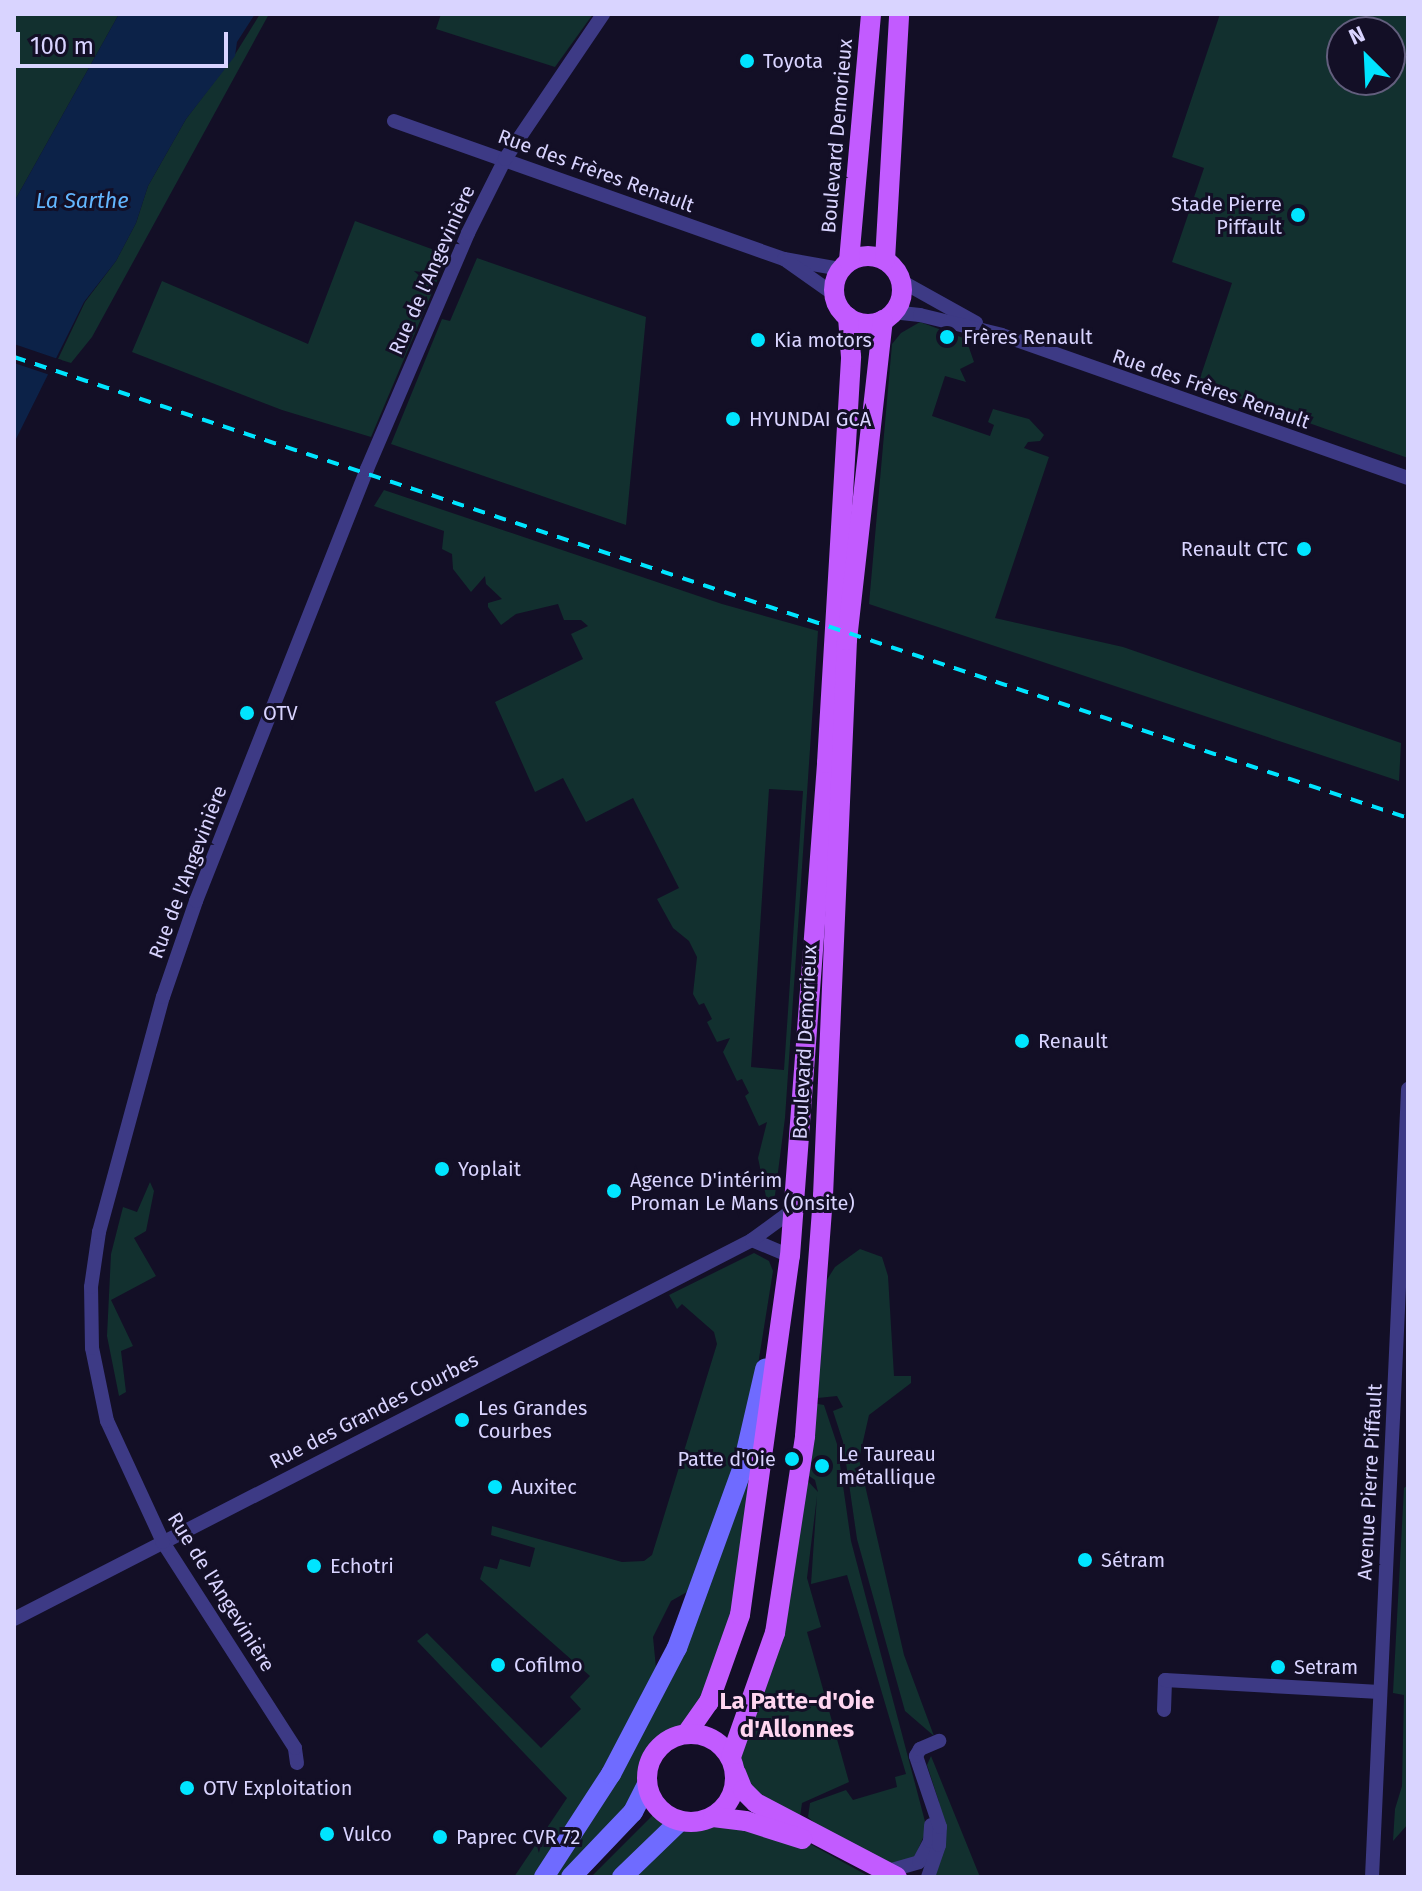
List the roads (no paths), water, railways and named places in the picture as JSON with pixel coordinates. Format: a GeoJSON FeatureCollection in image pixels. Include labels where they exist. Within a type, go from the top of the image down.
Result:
{"type":"FeatureCollection","features":[{"type":"Feature","properties":{"kind":"main road","name":"Boulevard Demorieux"},"geometry":{"type":"LineString","coordinates":[[845,265],[871,14]]}},
{"type":"Feature","properties":{"kind":"main road"},"geometry":{"type":"LineString","coordinates":[[885,260],[899,14]]}},
{"type":"Feature","properties":{"kind":"main road"},"geometry":{"type":"LineString","coordinates":[[868,256],[885,260],[901,281],[901,300],[888,316],[868,324],[848,317],[835,295],[845,265],[868,256]]}},
{"type":"Feature","properties":{"kind":"main road","name":"Boulevard Demorieux"},"geometry":{"type":"LineString","coordinates":[[733,1765],[775,1633],[805,1436],[822,1207],[847,640],[888,316]]}},
{"type":"Feature","properties":{"kind":"main road","name":"Boulevard Demorieux"},"geometry":{"type":"LineString","coordinates":[[687,1733],[709,1702],[740,1615],[802,1132],[851,357],[848,317]]}},
{"type":"Feature","properties":{"kind":"main road"},"geometry":{"type":"LineString","coordinates":[[544,1877],[611,1774],[677,1648],[699,1596],[756,1422],[787,1253],[786,1215],[802,1132]]}},
{"type":"Feature","properties":{"kind":"main road"},"geometry":{"type":"LineString","coordinates":[[733,1765],[734,1790],[726,1806],[713,1817],[697,1822],[680,1821],[654,1804],[647,1784],[648,1766],[656,1750],[670,1739],[687,1733],[712,1738],[733,1765],[743,1790],[756,1803],[885,1875]]}},
{"type":"Feature","properties":{"kind":"main road"},"geometry":{"type":"LineString","coordinates":[[571,1877],[633,1812],[647,1784]]}},
{"type":"Feature","properties":{"kind":"main road"},"geometry":{"type":"LineString","coordinates":[[713,1817],[746,1821],[792,1834],[885,1875]]}},
{"type":"Feature","properties":{"kind":"main road"},"geometry":{"type":"LineString","coordinates":[[622,1877],[680,1821]]}},
{"type":"Feature","properties":{"kind":"street","name":"Rue de l'Angevinière"},"geometry":{"type":"LineString","coordinates":[[297,1763],[295,1748],[163,1542],[107,1421],[92,1348],[91,1287],[99,1232],[163,997],[196,901],[345,533],[367,469],[468,233],[505,159],[603,14]]}},
{"type":"Feature","properties":{"kind":"street","name":"Rue des Frères Renault"},"geometry":{"type":"LineString","coordinates":[[394,121],[784,259],[845,265]]}},
{"type":"Feature","properties":{"kind":"street","name":"Rue des Frères Renault"},"geometry":{"type":"LineString","coordinates":[[784,259],[835,295]]}},
{"type":"Feature","properties":{"kind":"street","name":"Rue des Frères Renault"},"geometry":{"type":"LineString","coordinates":[[901,281],[925,297],[1002,335]]}},
{"type":"Feature","properties":{"kind":"street","name":"Rue des Frères Renault"},"geometry":{"type":"LineString","coordinates":[[888,316],[920,315],[1002,335],[1408,478]]}},
{"type":"Feature","properties":{"kind":"street","name":"Avenue Pierre Piffault"},"geometry":{"type":"LineString","coordinates":[[1372,1877],[1408,1089]]}},
{"type":"Feature","properties":{"kind":"street","name":"Rue des Grandes Courbes"},"geometry":{"type":"LineString","coordinates":[[14,1619],[752,1240],[786,1215]]}},
{"type":"Feature","properties":{"kind":"street"},"geometry":{"type":"LineString","coordinates":[[752,1240],[787,1253]]}},
{"type":"Feature","properties":{"kind":"street"},"geometry":{"type":"LineString","coordinates":[[1164,1710],[1165,1680],[1380,1692]]}},
{"type":"Feature","properties":{"kind":"street"},"geometry":{"type":"LineString","coordinates":[[928,1877],[940,1836],[939,1818],[916,1756],[920,1749],[939,1741]]}},
{"type":"Feature","properties":{"kind":"street"},"geometry":{"type":"LineString","coordinates":[[885,1875],[912,1866],[925,1854],[932,1834],[928,1793]]}},
{"type":"Feature","properties":{"kind":"water","name":"La Sarthe"},"geometry":{"type":"Polygon","coordinates":[[[119,14],[255,14],[237,42],[235,56],[186,119],[148,186],[136,223],[116,261],[84,302],[14,443],[14,202],[119,14]]]}},
{"type":"Feature","properties":{"kind":"railway"},"geometry":{"type":"LineString","coordinates":[[14,357],[1408,818]]}},
{"type":"Feature","properties":{"kind":"place","name":"Toyota"},"geometry":{"type":"Point","coordinates":[747,61]}},
{"type":"Feature","properties":{"kind":"place","name":"Stade Pierre Piffault"},"geometry":{"type":"Point","coordinates":[1298,215]}},
{"type":"Feature","properties":{"kind":"place","name":"Frères Renault"},"geometry":{"type":"Point","coordinates":[947,337]}},
{"type":"Feature","properties":{"kind":"place","name":"Kia motors"},"geometry":{"type":"Point","coordinates":[758,340]}},
{"type":"Feature","properties":{"kind":"place","name":"HYUNDAI GCA"},"geometry":{"type":"Point","coordinates":[733,419]}},
{"type":"Feature","properties":{"kind":"place","name":"Renault CTC"},"geometry":{"type":"Point","coordinates":[1304,549]}},
{"type":"Feature","properties":{"kind":"place","name":"OTV"},"geometry":{"type":"Point","coordinates":[247,713]}},
{"type":"Feature","properties":{"kind":"place","name":"Renault"},"geometry":{"type":"Point","coordinates":[1022,1041]}},
{"type":"Feature","properties":{"kind":"place","name":"Yoplait"},"geometry":{"type":"Point","coordinates":[442,1169]}},
{"type":"Feature","properties":{"kind":"place","name":"Agence D'intérim Proman Le Mans (Onsite)"},"geometry":{"type":"Point","coordinates":[614,1191]}},
{"type":"Feature","properties":{"kind":"place","name":"Les Grandes Courbes"},"geometry":{"type":"Point","coordinates":[462,1420]}},
{"type":"Feature","properties":{"kind":"place","name":"Patte d'Oie"},"geometry":{"type":"Point","coordinates":[792,1459]}},
{"type":"Feature","properties":{"kind":"place","name":"Le Taureau métallique"},"geometry":{"type":"Point","coordinates":[822,1466]}},
{"type":"Feature","properties":{"kind":"place","name":"Auxitec"},"geometry":{"type":"Point","coordinates":[495,1487]}},
{"type":"Feature","properties":{"kind":"place","name":"Sétram"},"geometry":{"type":"Point","coordinates":[1085,1560]}},
{"type":"Feature","properties":{"kind":"place","name":"Echotri"},"geometry":{"type":"Point","coordinates":[314,1566]}},
{"type":"Feature","properties":{"kind":"place","name":"Cofilmo"},"geometry":{"type":"Point","coordinates":[498,1665]}},
{"type":"Feature","properties":{"kind":"place","name":"Setram"},"geometry":{"type":"Point","coordinates":[1278,1667]}},
{"type":"Feature","properties":{"kind":"place","name":"OTV Exploitation"},"geometry":{"type":"Point","coordinates":[187,1788]}},
{"type":"Feature","properties":{"kind":"place","name":"Vulco"},"geometry":{"type":"Point","coordinates":[327,1834]}},
{"type":"Feature","properties":{"kind":"place","name":"Paprec CVR 72"},"geometry":{"type":"Point","coordinates":[440,1837]}},
{"type":"Feature","properties":{"kind":"district","name":"La Patte-d'Oie d'Allonnes"},"geometry":{"type":"Point","coordinates":[797,1716]}}]}
